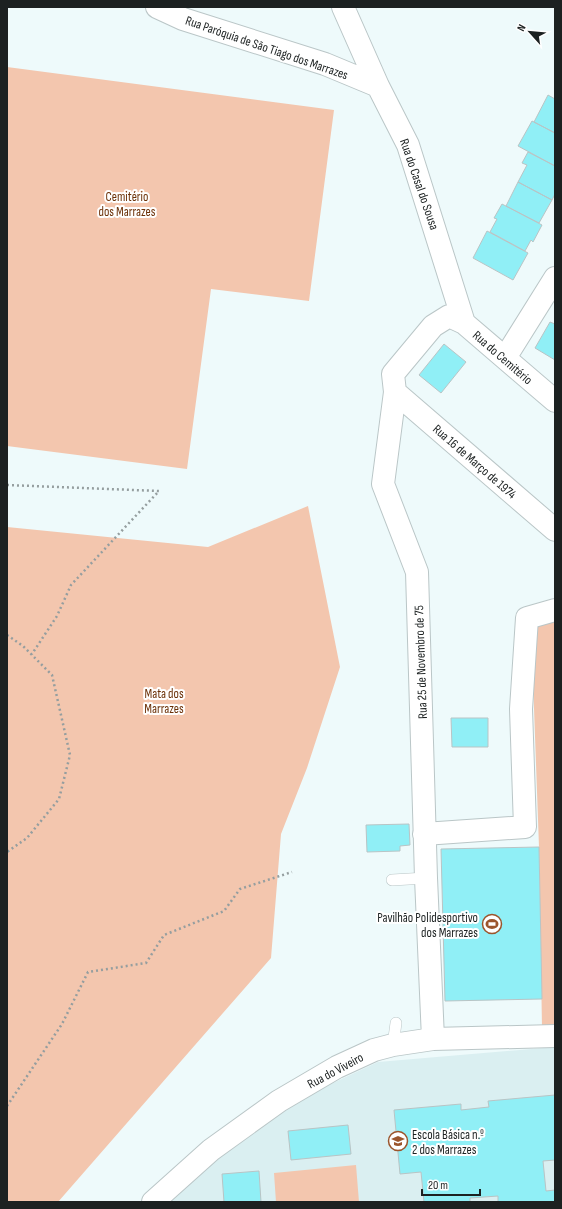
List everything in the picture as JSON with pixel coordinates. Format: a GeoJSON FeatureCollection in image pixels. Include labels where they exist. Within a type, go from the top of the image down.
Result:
{"type":"FeatureCollection","features":[{"type":"Feature","properties":{"kind":"street","name":"Rua Paróquia de São Tiago dos Marrazes"},"geometry":{"type":"LineString","coordinates":[[157,7],[183,19],[325,64],[378,86]]}},
{"type":"Feature","properties":{"kind":"street","name":"Rua do Casal do Sousa"},"geometry":{"type":"LineString","coordinates":[[343,7],[378,86],[408,145],[457,319]]}},
{"type":"Feature","properties":{"kind":"street"},"geometry":{"type":"LineString","coordinates":[[505,358],[555,278]]}},
{"type":"Feature","properties":{"kind":"street","name":"Rua do Cemitério"},"geometry":{"type":"LineString","coordinates":[[457,319],[555,401]]}},
{"type":"Feature","properties":{"kind":"street","name":"Rua 25 de Novembro de 75"},"geometry":{"type":"LineString","coordinates":[[434,1039],[424,834],[417,572],[383,484],[395,392],[393,374],[433,326],[457,319]]}},
{"type":"Feature","properties":{"kind":"street","name":"Rua 16 de Março de 1974"},"geometry":{"type":"LineString","coordinates":[[395,392],[555,530]]}},
{"type":"Feature","properties":{"kind":"street"},"geometry":{"type":"LineString","coordinates":[[424,834],[525,827],[521,709],[527,618],[555,610]]}},
{"type":"Feature","properties":{"kind":"street","name":"Rua do Viveiro"},"geometry":{"type":"LineString","coordinates":[[153,1202],[211,1150],[279,1102],[337,1067],[374,1050],[393,1045],[434,1039],[555,1036]]}},
{"type":"Feature","properties":{"kind":"lane"},"geometry":{"type":"LineString","coordinates":[[392,880],[426,878]]}},
{"type":"Feature","properties":{"kind":"lane"},"geometry":{"type":"LineString","coordinates":[[393,1045],[396,1023]]}},
{"type":"Feature","properties":{"kind":"path"},"geometry":{"type":"LineString","coordinates":[[7,485],[159,492],[71,585],[58,616],[32,654]]}},
{"type":"Feature","properties":{"kind":"path"},"geometry":{"type":"LineString","coordinates":[[7,635],[23,646],[52,675],[70,755],[59,799],[27,838],[7,852]]}},
{"type":"Feature","properties":{"kind":"path"},"geometry":{"type":"LineString","coordinates":[[7,1106],[62,1024],[88,972],[146,963],[164,936],[224,911],[240,889],[292,872]]}},
{"type":"Feature","properties":{"kind":"shaded area","name":"Escola Básica n.º 2 dos Marrazes"},"geometry":{"type":"Polygon","coordinates":[[[555,1047],[555,1202],[167,1202],[210,1164],[272,1119],[318,1090],[378,1062],[555,1047]]]}},
{"type":"Feature","properties":{"kind":"green space","name":"Cemitério dos Marrazes"},"geometry":{"type":"Polygon","coordinates":[[[7,67],[334,110],[309,301],[211,289],[187,469],[7,446],[7,67]]]}},
{"type":"Feature","properties":{"kind":"green space","name":"Mata dos Marrazes"},"geometry":{"type":"Polygon","coordinates":[[[308,506],[340,667],[307,768],[281,834],[271,958],[58,1202],[7,1202],[7,527],[208,547],[308,506]]]}},
{"type":"Feature","properties":{"kind":"green space"},"geometry":{"type":"Polygon","coordinates":[[[555,619],[555,1026],[542,1028],[539,847],[531,625],[555,619]]]}},
{"type":"Feature","properties":{"kind":"green space"},"geometry":{"type":"Polygon","coordinates":[[[356,1165],[359,1202],[276,1202],[274,1173],[356,1165]]]}},
{"type":"Feature","properties":{"kind":"building"},"geometry":{"type":"Polygon","coordinates":[[[548,95],[555,99],[555,133],[534,122],[548,95]]]}},
{"type":"Feature","properties":{"kind":"building"},"geometry":{"type":"Polygon","coordinates":[[[532,121],[555,133],[555,166],[518,146],[532,121]]]}},
{"type":"Feature","properties":{"kind":"building"},"geometry":{"type":"Polygon","coordinates":[[[528,152],[555,166],[555,194],[552,200],[518,182],[527,165],[522,163],[528,152]]]}},
{"type":"Feature","properties":{"kind":"building"},"geometry":{"type":"Polygon","coordinates":[[[518,182],[552,200],[539,223],[506,206],[518,182]]]}},
{"type":"Feature","properties":{"kind":"building"},"geometry":{"type":"Polygon","coordinates":[[[502,204],[542,225],[533,242],[531,240],[525,251],[490,232],[497,219],[494,218],[502,204]]]}},
{"type":"Feature","properties":{"kind":"building"},"geometry":{"type":"Polygon","coordinates":[[[487,231],[528,253],[513,280],[473,258],[487,231]]]}},
{"type":"Feature","properties":{"kind":"building"},"geometry":{"type":"Polygon","coordinates":[[[550,322],[555,324],[555,360],[535,348],[550,322]]]}},
{"type":"Feature","properties":{"kind":"building"},"geometry":{"type":"Polygon","coordinates":[[[444,344],[466,362],[441,393],[419,375],[444,344]]]}},
{"type":"Feature","properties":{"kind":"building"},"geometry":{"type":"Polygon","coordinates":[[[451,718],[488,718],[488,747],[452,747],[451,718]]]}},
{"type":"Feature","properties":{"kind":"building"},"geometry":{"type":"Polygon","coordinates":[[[409,824],[410,845],[400,846],[400,851],[367,852],[366,825],[409,824]]]}},
{"type":"Feature","properties":{"kind":"building","name":"Pavilhão Polidesportivo dos Marrazes"},"geometry":{"type":"Polygon","coordinates":[[[539,847],[542,999],[445,1001],[441,849],[539,847]]]}},
{"type":"Feature","properties":{"kind":"building"},"geometry":{"type":"Polygon","coordinates":[[[555,1095],[555,1160],[543,1161],[546,1191],[555,1190],[555,1202],[498,1202],[498,1196],[470,1198],[470,1202],[424,1202],[421,1172],[400,1174],[394,1110],[461,1104],[461,1110],[489,1107],[488,1101],[555,1095]]]}},
{"type":"Feature","properties":{"kind":"building"},"geometry":{"type":"Polygon","coordinates":[[[348,1125],[351,1154],[291,1160],[288,1131],[348,1125]]]}},
{"type":"Feature","properties":{"kind":"building"},"geometry":{"type":"Polygon","coordinates":[[[259,1171],[261,1202],[224,1202],[222,1174],[259,1171]]]}},
{"type":"Feature","properties":{"kind":"place","name":"Pavilhão Polidesportivo dos Marrazes"},"geometry":{"type":"Point","coordinates":[492,924]}},
{"type":"Feature","properties":{"kind":"place","name":"Escola Básica n.º 2 dos Marrazes"},"geometry":{"type":"Point","coordinates":[398,1141]}}]}
